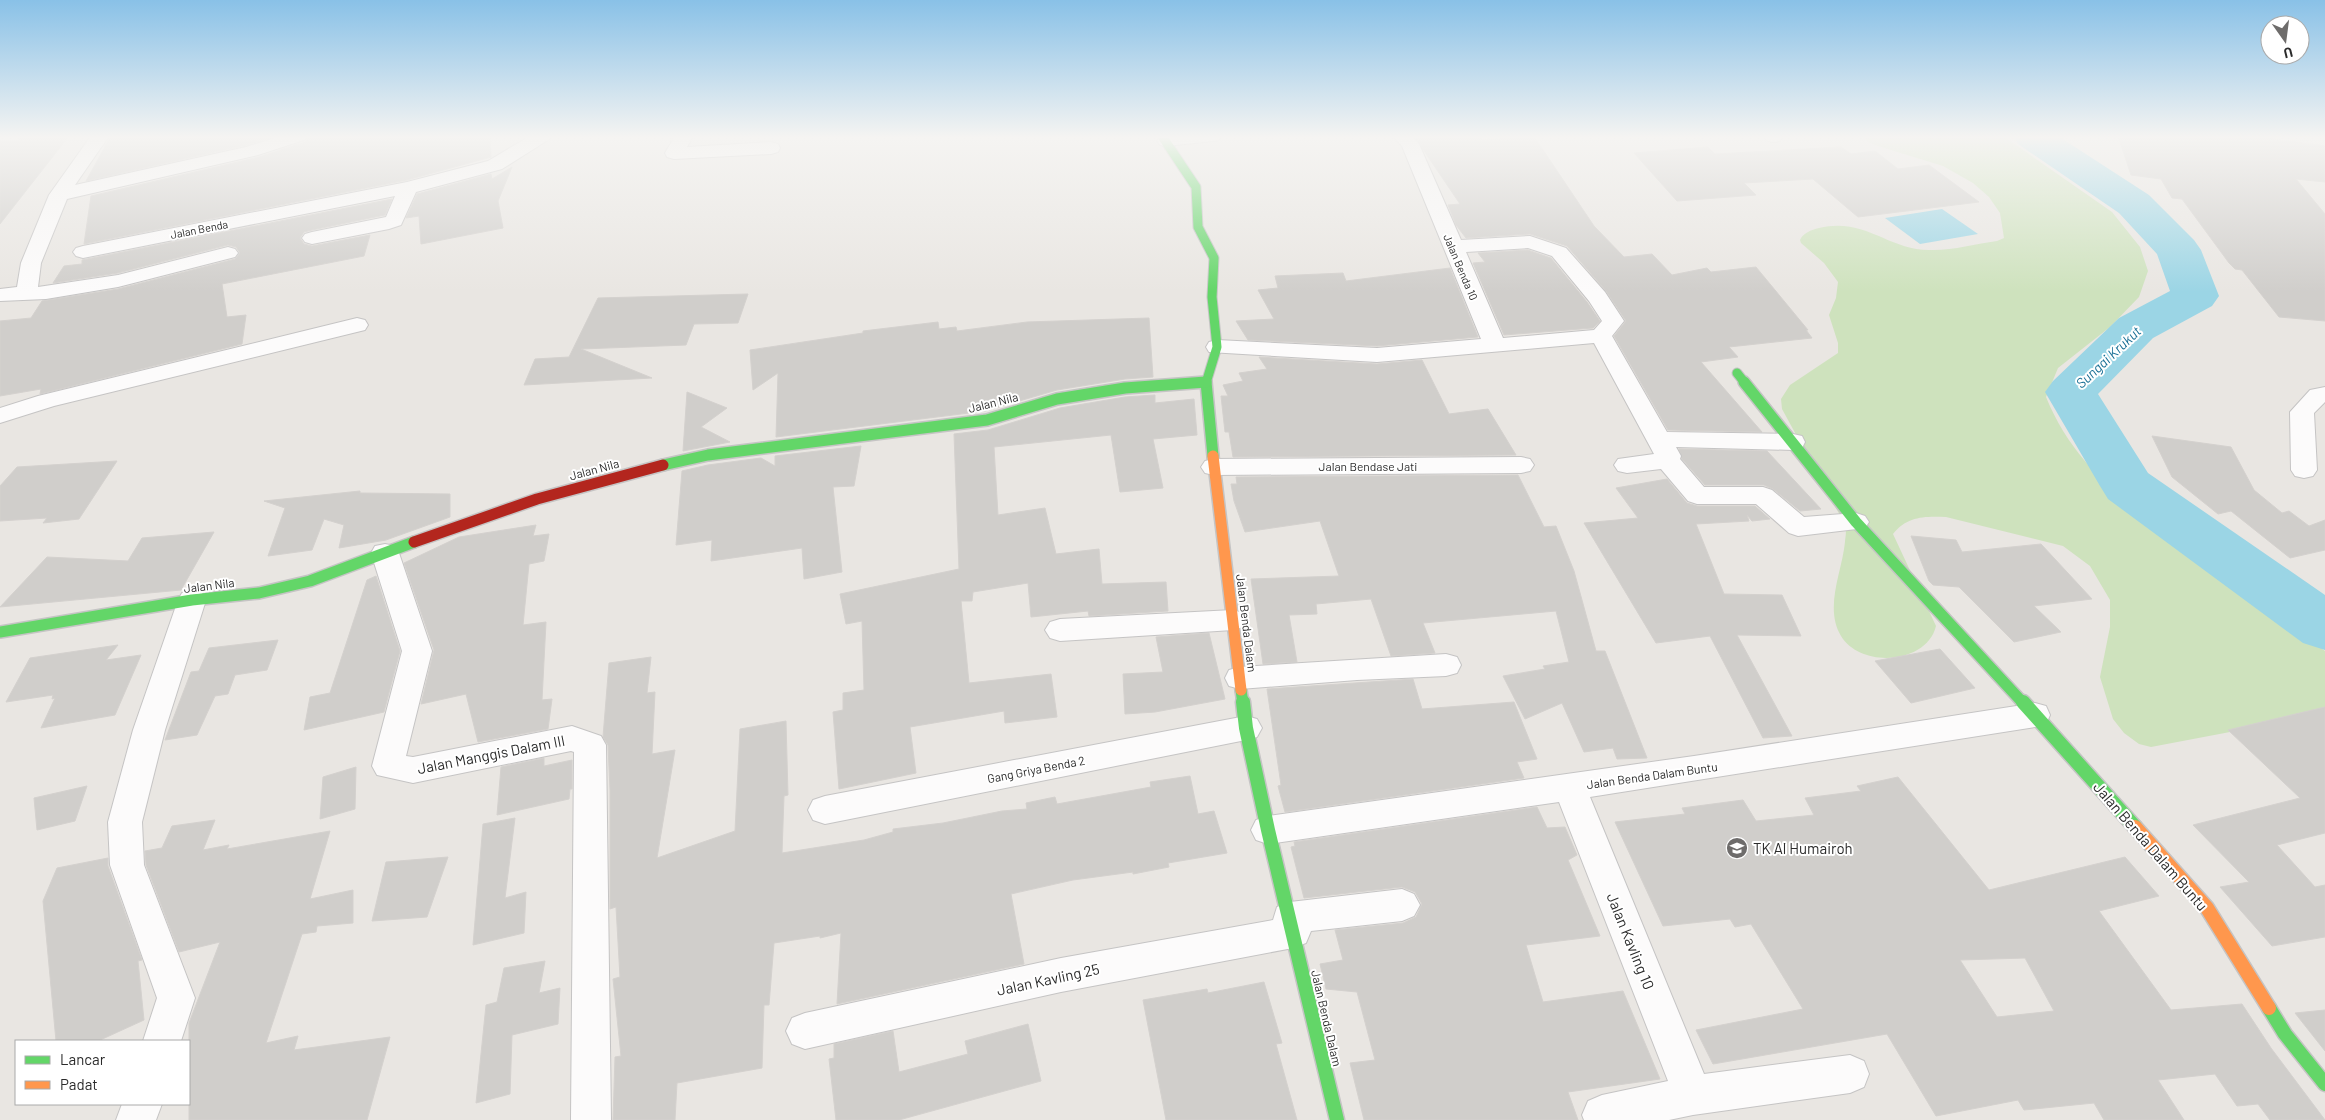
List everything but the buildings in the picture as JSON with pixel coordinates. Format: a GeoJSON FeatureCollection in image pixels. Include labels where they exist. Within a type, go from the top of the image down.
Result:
{"type":"FeatureCollection","features":[{"type":"Feature","properties":{"kind":"street"},"geometry":{"type":"LineString","coordinates":[[31,293],[26,287],[32,263],[59,195],[64,188]]}},
{"type":"Feature","properties":{"kind":"street"},"geometry":{"type":"LineString","coordinates":[[59,195],[88,188]]}},
{"type":"Feature","properties":{"kind":"street","name":"Jalan Benda"},"geometry":{"type":"LineString","coordinates":[[83,252],[407,188]]}},
{"type":"Feature","properties":{"kind":"street"},"geometry":{"type":"LineString","coordinates":[[312,238],[394,221],[408,188]]}},
{"type":"Feature","properties":{"kind":"street","name":"Jalan Benda Dalam"},"geometry":{"type":"LineString","coordinates":[[1196,188],[1198,227],[1214,258],[1212,297],[1217,347],[1206,382],[1214,467],[1246,728],[1336,1120]]}},
{"type":"Feature","properties":{"kind":"street","name":"Jalan Benda 10"},"geometry":{"type":"LineString","coordinates":[[1428,188],[1494,344]]}},
{"type":"Feature","properties":{"kind":"street"},"geometry":{"type":"LineString","coordinates":[[1217,347],[1377,355],[1601,336],[1613,321],[1597,297],[1559,252],[1530,242],[1452,247]]}},
{"type":"Feature","properties":{"kind":"street"},"geometry":{"type":"LineString","coordinates":[[0,295],[46,293],[118,281],[228,253]]}},
{"type":"Feature","properties":{"kind":"street"},"geometry":{"type":"LineString","coordinates":[[0,416],[46,401],[357,325]]}},
{"type":"Feature","properties":{"kind":"street"},"geometry":{"type":"LineString","coordinates":[[1601,336],[1664,450],[1697,495],[1763,496],[1798,527],[1856,522]]}},
{"type":"Feature","properties":{"kind":"street","name":"Jalan Benda Dalam Buntu"},"geometry":{"type":"LineString","coordinates":[[1737,373],[1856,522],[2035,715],[2207,908],[2285,1034],[2325,1084]]}},
{"type":"Feature","properties":{"kind":"street","name":"Jalan Nila"},"geometry":{"type":"LineString","coordinates":[[0,632],[192,600],[260,593],[310,581],[485,515],[605,480],[708,455],[987,420],[1057,399],[1125,388],[1206,382]]}},
{"type":"Feature","properties":{"kind":"street"},"geometry":{"type":"LineString","coordinates":[[2304,470],[2302,412],[2318,395],[2325,394]]}},
{"type":"Feature","properties":{"kind":"street"},"geometry":{"type":"LineString","coordinates":[[1627,465],[1686,439],[1793,442]]}},
{"type":"Feature","properties":{"kind":"street","name":"Jalan Bendase Jati"},"geometry":{"type":"LineString","coordinates":[[1214,467],[1521,465]]}},
{"type":"Feature","properties":{"kind":"street","name":"Jalan Manggis Dalam III"},"geometry":{"type":"LineString","coordinates":[[385,552],[416,650],[388,766],[413,770],[572,738],[590,745],[591,1120]]}},
{"type":"Feature","properties":{"kind":"street"},"geometry":{"type":"LineString","coordinates":[[162,1040],[176,998],[127,865],[126,822],[149,730],[192,600]]}},
{"type":"Feature","properties":{"kind":"street"},"geometry":{"type":"LineString","coordinates":[[1060,630],[1233,620]]}},
{"type":"Feature","properties":{"kind":"street"},"geometry":{"type":"LineString","coordinates":[[1240,678],[1357,669],[1446,666]]}},
{"type":"Feature","properties":{"kind":"street","name":"Jalan Benda Dalam Buntu"},"geometry":{"type":"LineString","coordinates":[[1268,830],[1570,787],[2035,715]]}},
{"type":"Feature","properties":{"kind":"street","name":"Gang Griya Benda 2"},"geometry":{"type":"LineString","coordinates":[[825,810],[1246,728]]}},
{"type":"Feature","properties":{"kind":"street","name":"Jalan Kavling 10"},"geometry":{"type":"LineString","coordinates":[[1570,787],[1694,1095]]}},
{"type":"Feature","properties":{"kind":"street","name":"Jalan Kavling 25"},"geometry":{"type":"LineString","coordinates":[[805,1031],[1291,925],[1402,905]]}},
{"type":"Feature","properties":{"kind":"street"},"geometry":{"type":"LineString","coordinates":[[1604,1120],[1602,1115],[1694,1095],[1850,1074]]}},
{"type":"Feature","properties":{"kind":"street"},"geometry":{"type":"LineString","coordinates":[[136,1120],[142,1105]]}},
{"type":"Feature","properties":{"kind":"green space"},"geometry":{"type":"Polygon","coordinates":[[[1979,188],[2078,188],[2112,212],[2140,247],[2148,271],[2139,297],[2110,327],[2058,368],[2046,397],[2059,424],[2075,448],[2092,470],[2112,489],[2155,525],[2325,651],[2325,714],[2151,747],[2139,744],[2124,733],[2113,719],[2100,677],[2110,627],[2110,600],[2090,566],[2063,546],[1946,517],[1924,517],[1910,520],[1893,534],[1936,626],[1930,639],[1920,648],[1907,655],[1893,658],[1863,654],[1850,647],[1841,636],[1836,625],[1834,602],[1846,529],[1782,409],[1781,399],[1790,385],[1838,353],[1838,343],[1829,315],[1836,298],[1838,282],[1824,263],[1800,240],[1803,235],[1810,231],[1835,226],[1863,230],[1914,249],[1937,250],[1997,241],[2004,238],[2000,213],[1989,197],[1979,188]]]}},
{"type":"Feature","properties":{"kind":"water"},"geometry":{"type":"Polygon","coordinates":[[[1942,209],[1978,234],[1920,244],[1885,218],[1942,209]]]}},
{"type":"Feature","properties":{"kind":"waterway","name":"Sungai Krukut"},"geometry":{"type":"LineString","coordinates":[[2110,188],[2134,204],[2178,250],[2195,296],[2136,328],[2071,392],[2128,486],[2325,627]]}},
{"type":"Feature","properties":{"kind":"traffic: fast"},"geometry":{"type":"LineString","coordinates":[[1196,188],[1198,227],[1214,258],[1212,297],[1217,347],[1206,382],[1213,456]]}},
{"type":"Feature","properties":{"kind":"traffic: fast"},"geometry":{"type":"LineString","coordinates":[[1737,373],[1856,522],[2035,715],[2135,827]]}},
{"type":"Feature","properties":{"kind":"traffic: fast"},"geometry":{"type":"LineString","coordinates":[[663,465],[708,455],[987,420],[1057,399],[1125,388],[1206,382]]}},
{"type":"Feature","properties":{"kind":"traffic: fast"},"geometry":{"type":"LineString","coordinates":[[0,632],[192,600],[259,593],[310,581],[414,542]]}},
{"type":"Feature","properties":{"kind":"traffic: fast"},"geometry":{"type":"LineString","coordinates":[[1241,690],[1246,728],[1268,830],[1337,1120]]}},
{"type":"Feature","properties":{"kind":"traffic: fast"},"geometry":{"type":"LineString","coordinates":[[2269,1008],[2285,1034],[2325,1084]]}},
{"type":"Feature","properties":{"kind":"traffic: slow"},"geometry":{"type":"LineString","coordinates":[[1213,456],[1241,690]]}},
{"type":"Feature","properties":{"kind":"traffic: slow"},"geometry":{"type":"LineString","coordinates":[[2135,827],[2207,908],[2269,1008]]}},
{"type":"Feature","properties":{"kind":"traffic: jam"},"geometry":{"type":"LineString","coordinates":[[414,542],[537,499],[663,465]]}},
{"type":"Feature","properties":{"kind":"place","name":"TK Al Humairoh"},"geometry":{"type":"Point","coordinates":[1737,848]}}]}
